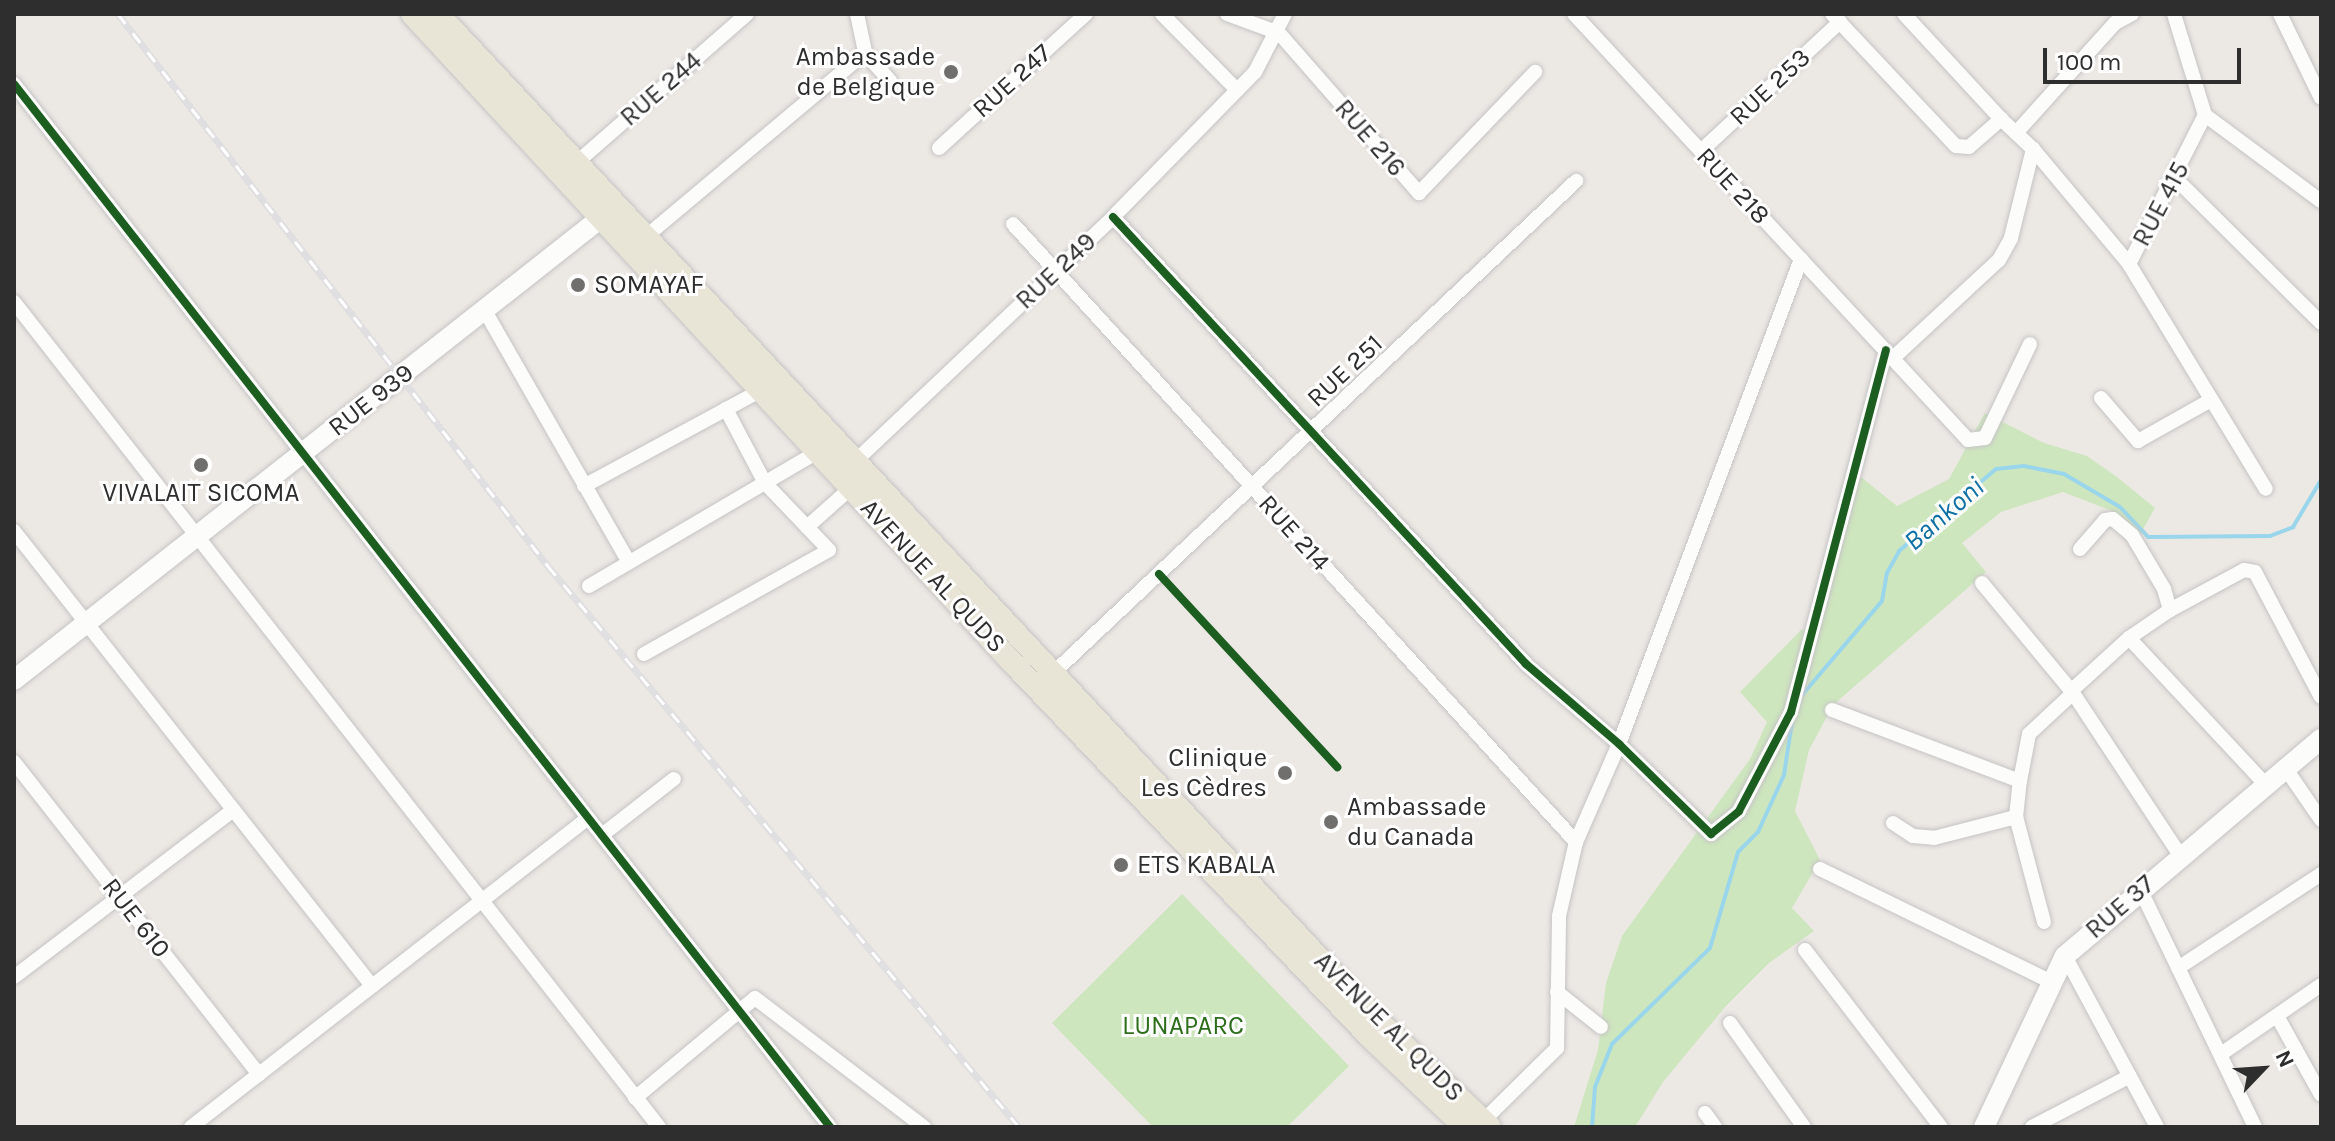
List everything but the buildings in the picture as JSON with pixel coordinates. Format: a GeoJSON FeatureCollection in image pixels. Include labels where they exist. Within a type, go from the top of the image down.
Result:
{"type":"FeatureCollection","features":[{"type":"Feature","properties":{"kind":"main road","name":"AVENUE AL QUDS"},"geometry":{"type":"LineString","coordinates":[[412,14],[608,213],[760,391],[817,452],[848,476]]}},
{"type":"Feature","properties":{"kind":"main road","name":"AVENUE AL QUDS"},"geometry":{"type":"LineString","coordinates":[[438,14],[575,164],[608,213],[643,239],[848,476],[1044,682],[1479,1125]]}},
{"type":"Feature","properties":{"kind":"main road","name":"RUE 939"},"geometry":{"type":"LineString","coordinates":[[14,680],[608,213]]}},
{"type":"Feature","properties":{"kind":"main road","name":"RUE 37"},"geometry":{"type":"LineString","coordinates":[[1989,1124],[2065,956],[2180,855],[2321,739]]}},
{"type":"Feature","properties":{"kind":"street","name":"RUE 244"},"geometry":{"type":"LineString","coordinates":[[575,164],[747,14]]}},
{"type":"Feature","properties":{"kind":"street"},"geometry":{"type":"LineString","coordinates":[[857,14],[865,53],[890,81]]}},
{"type":"Feature","properties":{"kind":"street","name":"RUE 247"},"geometry":{"type":"LineString","coordinates":[[939,148],[1086,14]]}},
{"type":"Feature","properties":{"kind":"street"},"geometry":{"type":"LineString","coordinates":[[1162,14],[1237,90]]}},
{"type":"Feature","properties":{"kind":"street","name":"RUE 216"},"geometry":{"type":"LineString","coordinates":[[1227,14],[1279,33],[1419,193],[1535,72]]}},
{"type":"Feature","properties":{"kind":"street","name":"RUE 249"},"geometry":{"type":"LineString","coordinates":[[807,527],[848,476],[1113,217],[1237,90],[1279,33],[1285,14]]}},
{"type":"Feature","properties":{"kind":"street","name":"RUE 218"},"geometry":{"type":"LineString","coordinates":[[1574,14],[1968,440],[1976,442],[1985,438],[2030,344]]}},
{"type":"Feature","properties":{"kind":"street"},"geometry":{"type":"LineString","coordinates":[[1904,14],[2001,119],[2033,149],[2129,264]]}},
{"type":"Feature","properties":{"kind":"street"},"geometry":{"type":"LineString","coordinates":[[2016,133],[2111,18],[2132,14]]}},
{"type":"Feature","properties":{"kind":"street"},"geometry":{"type":"LineString","coordinates":[[2174,14],[2205,115],[2321,201]]}},
{"type":"Feature","properties":{"kind":"street"},"geometry":{"type":"LineString","coordinates":[[2280,14],[2321,98]]}},
{"type":"Feature","properties":{"kind":"street"},"geometry":{"type":"LineString","coordinates":[[1836,18],[1956,146],[1969,147],[2001,119]]}},
{"type":"Feature","properties":{"kind":"street","name":"RUE 253"},"geometry":{"type":"LineString","coordinates":[[1701,151],[1836,18]]}},
{"type":"Feature","properties":{"kind":"street"},"geometry":{"type":"LineString","coordinates":[[643,239],[865,53]]}},
{"type":"Feature","properties":{"kind":"street"},"geometry":{"type":"LineString","coordinates":[[14,84],[830,1127]]}},
{"type":"Feature","properties":{"kind":"street","name":"RUE 415"},"geometry":{"type":"LineString","coordinates":[[2205,115],[2176,179],[2129,264],[2266,489]]}},
{"type":"Feature","properties":{"kind":"street"},"geometry":{"type":"LineString","coordinates":[[1113,217],[1526,664],[1619,744],[1703,831],[1718,831],[1739,811],[1791,712],[1889,354],[1999,260],[2011,238],[2033,149]]}},
{"type":"Feature","properties":{"kind":"street"},"geometry":{"type":"LineString","coordinates":[[2176,179],[2321,323]]}},
{"type":"Feature","properties":{"kind":"street","name":"RUE 251"},"geometry":{"type":"LineString","coordinates":[[1044,682],[1576,181]]}},
{"type":"Feature","properties":{"kind":"street","name":"RUE 214"},"geometry":{"type":"LineString","coordinates":[[1013,224],[1576,842]]}},
{"type":"Feature","properties":{"kind":"street"},"geometry":{"type":"LineString","coordinates":[[1479,1125],[1557,1048],[1559,916],[1576,842],[1619,744],[1801,259]]}},
{"type":"Feature","properties":{"kind":"street"},"geometry":{"type":"LineString","coordinates":[[14,302],[480,902],[659,1127]]}},
{"type":"Feature","properties":{"kind":"street"},"geometry":{"type":"LineString","coordinates":[[485,311],[629,562]]}},
{"type":"Feature","properties":{"kind":"street"},"geometry":{"type":"LineString","coordinates":[[584,486],[760,391]]}},
{"type":"Feature","properties":{"kind":"street"},"geometry":{"type":"LineString","coordinates":[[2101,398],[2138,441],[2211,400]]}},
{"type":"Feature","properties":{"kind":"street"},"geometry":{"type":"LineString","coordinates":[[644,654],[829,550],[765,483],[726,409]]}},
{"type":"Feature","properties":{"kind":"street"},"geometry":{"type":"LineString","coordinates":[[589,586],[817,452]]}},
{"type":"Feature","properties":{"kind":"street"},"geometry":{"type":"LineString","coordinates":[[2080,549],[2105,520],[2113,519],[2132,535],[2164,589],[2170,610]]}},
{"type":"Feature","properties":{"kind":"street"},"geometry":{"type":"LineString","coordinates":[[14,531],[372,986]]}},
{"type":"Feature","properties":{"kind":"street"},"geometry":{"type":"LineString","coordinates":[[2044,922],[2016,817],[2029,734],[2129,638],[2216,582],[2244,570],[2255,572],[2321,697]]}},
{"type":"Feature","properties":{"kind":"street"},"geometry":{"type":"LineString","coordinates":[[1982,583],[2072,692],[2180,855]]}},
{"type":"Feature","properties":{"kind":"street"},"geometry":{"type":"LineString","coordinates":[[2129,638],[2267,786]]}},
{"type":"Feature","properties":{"kind":"street"},"geometry":{"type":"LineString","coordinates":[[1832,710],[2020,781]]}},
{"type":"Feature","properties":{"kind":"street","name":"RUE 610"},"geometry":{"type":"LineString","coordinates":[[14,762],[259,1075]]}},
{"type":"Feature","properties":{"kind":"street"},"geometry":{"type":"LineString","coordinates":[[2286,769],[2321,820]]}},
{"type":"Feature","properties":{"kind":"street"},"geometry":{"type":"LineString","coordinates":[[602,835],[674,779]]}},
{"type":"Feature","properties":{"kind":"street"},"geometry":{"type":"LineString","coordinates":[[14,977],[233,810]]}},
{"type":"Feature","properties":{"kind":"street"},"geometry":{"type":"LineString","coordinates":[[1893,823],[1913,836],[1934,838],[2016,817]]}},
{"type":"Feature","properties":{"kind":"street"},"geometry":{"type":"LineString","coordinates":[[191,1127],[588,818]]}},
{"type":"Feature","properties":{"kind":"street"},"geometry":{"type":"LineString","coordinates":[[1820,869],[2052,982]]}},
{"type":"Feature","properties":{"kind":"street"},"geometry":{"type":"LineString","coordinates":[[2178,968],[2321,874]]}},
{"type":"Feature","properties":{"kind":"street"},"geometry":{"type":"LineString","coordinates":[[2140,889],[2255,1127]]}},
{"type":"Feature","properties":{"kind":"street"},"geometry":{"type":"LineString","coordinates":[[1805,950],[1941,1127]]}},
{"type":"Feature","properties":{"kind":"street"},"geometry":{"type":"LineString","coordinates":[[2065,956],[2157,1127]]}},
{"type":"Feature","properties":{"kind":"street"},"geometry":{"type":"LineString","coordinates":[[2221,1054],[2321,985]]}},
{"type":"Feature","properties":{"kind":"street"},"geometry":{"type":"LineString","coordinates":[[1557,992],[1601,1027]]}},
{"type":"Feature","properties":{"kind":"street"},"geometry":{"type":"LineString","coordinates":[[635,1098],[755,998],[924,1127]]}},
{"type":"Feature","properties":{"kind":"street"},"geometry":{"type":"LineString","coordinates":[[2277,1016],[2321,1095]]}},
{"type":"Feature","properties":{"kind":"street"},"geometry":{"type":"LineString","coordinates":[[1730,1023],[1804,1127]]}},
{"type":"Feature","properties":{"kind":"street"},"geometry":{"type":"LineString","coordinates":[[2032,1127],[2130,1076]]}},
{"type":"Feature","properties":{"kind":"street"},"geometry":{"type":"LineString","coordinates":[[1705,1113],[1715,1127]]}},
{"type":"Feature","properties":{"kind":"green space"},"geometry":{"type":"Polygon","coordinates":[[[1985,413],[2044,443],[2087,456],[2117,477],[2155,508],[2139,536],[2112,511],[2063,492],[2001,512],[1962,543],[1986,572],[1833,705],[1809,750],[1795,811],[1820,860],[1792,908],[1814,931],[1769,963],[1725,1007],[1663,1082],[1635,1127],[1574,1127],[1598,1050],[1606,983],[1622,936],[1750,759],[1767,722],[1740,692],[1802,629],[1812,635],[1861,477],[1897,506],[1949,479],[1985,413]]]}},
{"type":"Feature","properties":{"kind":"green space","name":"LUNAPARC"},"geometry":{"type":"Polygon","coordinates":[[[1182,894],[1349,1066],[1287,1127],[1153,1127],[1052,1023],[1182,894]]]}},
{"type":"Feature","properties":{"kind":"waterway","name":"Bankoni"},"geometry":{"type":"LineString","coordinates":[[1802,695],[1882,601],[1887,573],[1899,551],[1996,469],[2024,466],[2064,474],[2120,507],[2148,537],[2270,536],[2293,527],[2321,480]]}},
{"type":"Feature","properties":{"kind":"waterway","name":"Bankoni"},"geometry":{"type":"LineString","coordinates":[[1592,1127],[1595,1087],[1612,1044],[1710,948],[1738,852],[1758,832],[1784,775],[1792,722]]}},
{"type":"Feature","properties":{"kind":"railway"},"geometry":{"type":"LineString","coordinates":[[118,14],[548,566],[1019,1127]]}},
{"type":"Feature","properties":{"kind":"cycle path"},"geometry":{"type":"LineString","coordinates":[[14,84],[830,1127]]}},
{"type":"Feature","properties":{"kind":"cycle path"},"geometry":{"type":"LineString","coordinates":[[1113,217],[1526,664],[1619,744],[1711,834],[1739,811],[1791,712],[1886,350]]}},
{"type":"Feature","properties":{"kind":"cycle path"},"geometry":{"type":"LineString","coordinates":[[1159,574],[1337,767]]}},
{"type":"Feature","properties":{"kind":"place","name":"Ambassade de Belgique"},"geometry":{"type":"Point","coordinates":[951,72]}},
{"type":"Feature","properties":{"kind":"place","name":"SOMAYAF"},"geometry":{"type":"Point","coordinates":[578,285]}},
{"type":"Feature","properties":{"kind":"place","name":"VIVALAIT SICOMA"},"geometry":{"type":"Point","coordinates":[201,465]}},
{"type":"Feature","properties":{"kind":"place","name":"Clinique Les Cèdres"},"geometry":{"type":"Point","coordinates":[1285,773]}},
{"type":"Feature","properties":{"kind":"place","name":"Ambassade du Canada"},"geometry":{"type":"Point","coordinates":[1331,822]}},
{"type":"Feature","properties":{"kind":"place","name":"ETS KABALA"},"geometry":{"type":"Point","coordinates":[1121,865]}}]}
